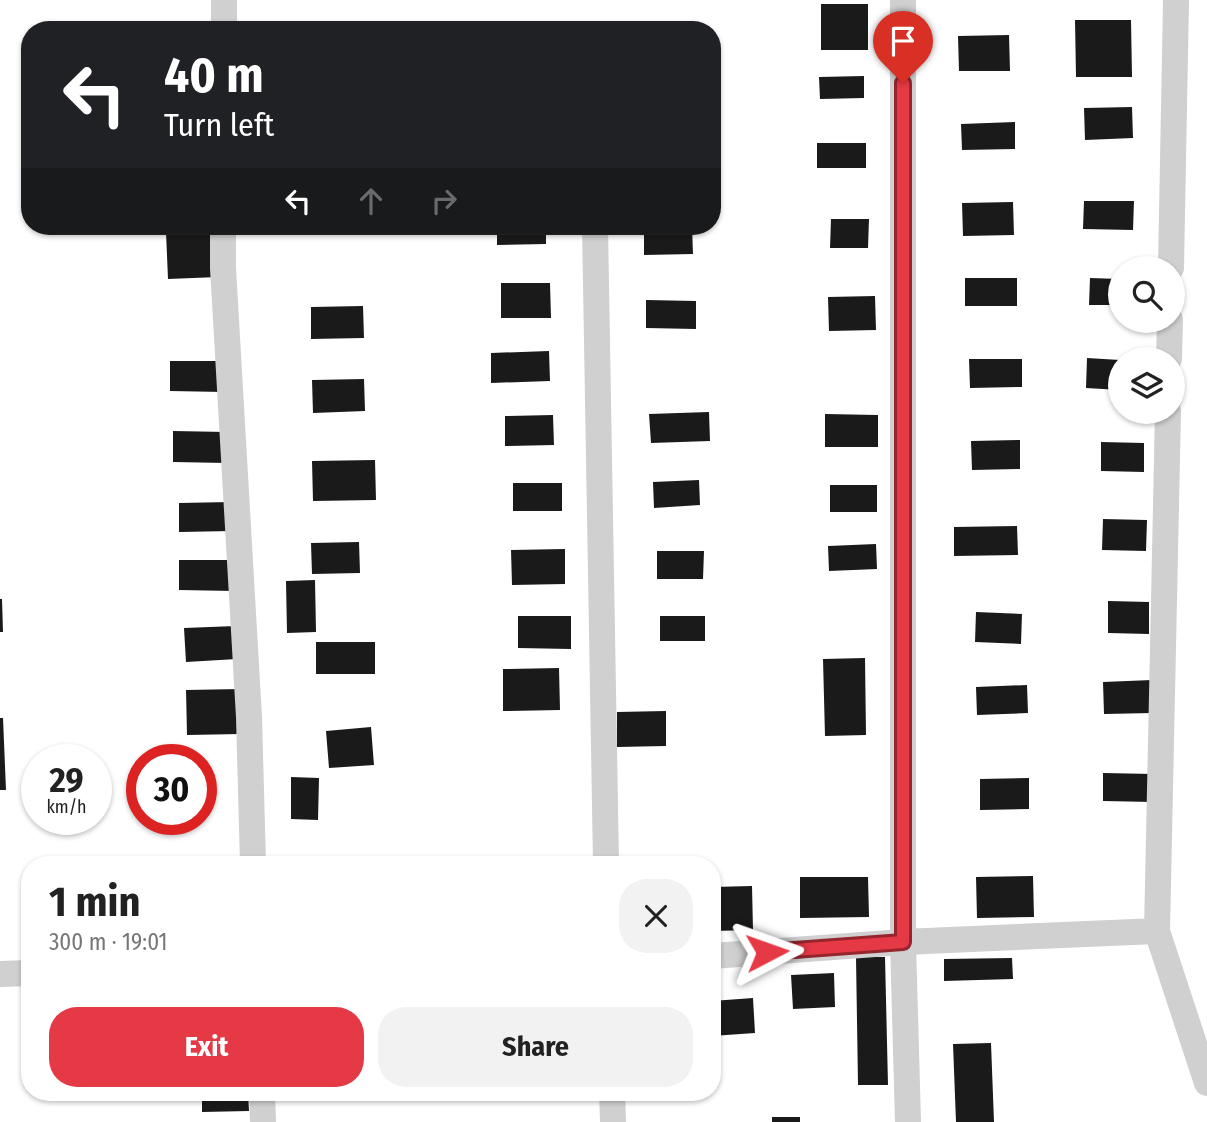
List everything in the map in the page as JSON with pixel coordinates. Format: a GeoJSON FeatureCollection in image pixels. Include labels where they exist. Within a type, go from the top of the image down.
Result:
{"type":"FeatureCollection","features":[{"type":"Feature","properties":{"kind":"street"},"geometry":{"type":"LineString","coordinates":[[224,0],[224,21]]}},
{"type":"Feature","properties":{"kind":"street"},"geometry":{"type":"LineString","coordinates":[[903,0],[903,942],[908,1122]]}},
{"type":"Feature","properties":{"kind":"street"},"geometry":{"type":"LineString","coordinates":[[1171,256],[1176,0]]}},
{"type":"Feature","properties":{"kind":"street"},"geometry":{"type":"LineString","coordinates":[[223,235],[249,717],[253,856]]}},
{"type":"Feature","properties":{"kind":"street"},"geometry":{"type":"LineString","coordinates":[[595,235],[606,856]]}},
{"type":"Feature","properties":{"kind":"street"},"geometry":{"type":"LineString","coordinates":[[1168,424],[1157,931],[1207,1083]]}},
{"type":"Feature","properties":{"kind":"street"},"geometry":{"type":"LineString","coordinates":[[721,955],[903,942],[1157,931]]}},
{"type":"Feature","properties":{"kind":"street"},"geometry":{"type":"LineString","coordinates":[[0,974],[21,973]]}},
{"type":"Feature","properties":{"kind":"street"},"geometry":{"type":"LineString","coordinates":[[263,1101],[264,1122]]}},
{"type":"Feature","properties":{"kind":"street"},"geometry":{"type":"LineString","coordinates":[[612,1101],[613,1122]]}},
{"type":"Feature","properties":{"kind":"building"},"geometry":{"type":"Polygon","coordinates":[[[821,4],[868,4],[868,50],[821,50],[821,4]]]}},
{"type":"Feature","properties":{"kind":"building"},"geometry":{"type":"Polygon","coordinates":[[[1075,20],[1131,20],[1132,77],[1076,77],[1075,20]]]}},
{"type":"Feature","properties":{"kind":"building"},"geometry":{"type":"Polygon","coordinates":[[[1009,35],[1010,71],[959,71],[958,36],[1009,35]]]}},
{"type":"Feature","properties":{"kind":"building"},"geometry":{"type":"Polygon","coordinates":[[[864,76],[864,98],[820,99],[819,77],[864,76]]]}},
{"type":"Feature","properties":{"kind":"building"},"geometry":{"type":"Polygon","coordinates":[[[1132,107],[1133,138],[1085,140],[1084,108],[1132,107]]]}},
{"type":"Feature","properties":{"kind":"building"},"geometry":{"type":"Polygon","coordinates":[[[1015,122],[1015,149],[962,150],[961,124],[1015,122]]]}},
{"type":"Feature","properties":{"kind":"building"},"geometry":{"type":"Polygon","coordinates":[[[817,143],[866,143],[866,168],[817,168],[817,143]]]}},
{"type":"Feature","properties":{"kind":"building"},"geometry":{"type":"Polygon","coordinates":[[[1084,201],[1134,201],[1133,230],[1083,229],[1084,201]]]}},
{"type":"Feature","properties":{"kind":"building"},"geometry":{"type":"Polygon","coordinates":[[[1013,202],[1014,235],[963,236],[962,203],[1013,202]]]}},
{"type":"Feature","properties":{"kind":"building"},"geometry":{"type":"Polygon","coordinates":[[[831,219],[869,219],[868,248],[830,248],[831,219]]]}},
{"type":"Feature","properties":{"kind":"building"},"geometry":{"type":"Polygon","coordinates":[[[166,235],[217,235],[218,277],[168,279],[166,235]]]}},
{"type":"Feature","properties":{"kind":"building"},"geometry":{"type":"Polygon","coordinates":[[[497,235],[546,235],[546,244],[497,245],[497,235]]]}},
{"type":"Feature","properties":{"kind":"building"},"geometry":{"type":"Polygon","coordinates":[[[644,235],[692,235],[693,254],[644,255],[644,235]]]}},
{"type":"Feature","properties":{"kind":"building"},"geometry":{"type":"Polygon","coordinates":[[[965,278],[1017,278],[1017,306],[965,306],[965,278]]]}},
{"type":"Feature","properties":{"kind":"building"},"geometry":{"type":"Polygon","coordinates":[[[1090,278],[1108,279],[1108,305],[1089,305],[1090,278]]]}},
{"type":"Feature","properties":{"kind":"building"},"geometry":{"type":"Polygon","coordinates":[[[501,283],[550,283],[551,318],[501,318],[501,283]]]}},
{"type":"Feature","properties":{"kind":"building"},"geometry":{"type":"Polygon","coordinates":[[[875,296],[876,330],[829,331],[828,297],[875,296]]]}},
{"type":"Feature","properties":{"kind":"building"},"geometry":{"type":"Polygon","coordinates":[[[646,300],[696,301],[696,329],[646,328],[646,300]]]}},
{"type":"Feature","properties":{"kind":"building"},"geometry":{"type":"Polygon","coordinates":[[[363,306],[364,338],[311,339],[311,307],[363,306]]]}},
{"type":"Feature","properties":{"kind":"building"},"geometry":{"type":"Polygon","coordinates":[[[549,351],[550,381],[491,383],[491,353],[549,351]]]}},
{"type":"Feature","properties":{"kind":"building"},"geometry":{"type":"Polygon","coordinates":[[[1087,358],[1108,359],[1108,389],[1086,388],[1087,358]]]}},
{"type":"Feature","properties":{"kind":"building"},"geometry":{"type":"Polygon","coordinates":[[[969,359],[1022,359],[1022,387],[970,388],[969,359]]]}},
{"type":"Feature","properties":{"kind":"building"},"geometry":{"type":"Polygon","coordinates":[[[170,361],[225,361],[224,392],[170,391],[170,361]]]}},
{"type":"Feature","properties":{"kind":"building"},"geometry":{"type":"Polygon","coordinates":[[[364,379],[365,411],[313,413],[312,380],[364,379]]]}},
{"type":"Feature","properties":{"kind":"building"},"geometry":{"type":"Polygon","coordinates":[[[709,412],[710,441],[651,443],[649,414],[709,412]]]}},
{"type":"Feature","properties":{"kind":"building"},"geometry":{"type":"Polygon","coordinates":[[[825,414],[878,415],[878,447],[825,447],[825,414]]]}},
{"type":"Feature","properties":{"kind":"building"},"geometry":{"type":"Polygon","coordinates":[[[553,415],[554,445],[505,446],[505,416],[553,415]]]}},
{"type":"Feature","properties":{"kind":"building"},"geometry":{"type":"Polygon","coordinates":[[[173,431],[227,432],[227,463],[173,462],[173,431]]]}},
{"type":"Feature","properties":{"kind":"building"},"geometry":{"type":"Polygon","coordinates":[[[1020,440],[1020,469],[972,470],[971,441],[1020,440]]]}},
{"type":"Feature","properties":{"kind":"building"},"geometry":{"type":"Polygon","coordinates":[[[1101,442],[1144,443],[1144,472],[1101,471],[1101,442]]]}},
{"type":"Feature","properties":{"kind":"building"},"geometry":{"type":"Polygon","coordinates":[[[375,460],[376,500],[313,501],[312,461],[375,460]]]}},
{"type":"Feature","properties":{"kind":"building"},"geometry":{"type":"Polygon","coordinates":[[[699,480],[700,505],[654,508],[653,482],[699,480]]]}},
{"type":"Feature","properties":{"kind":"building"},"geometry":{"type":"Polygon","coordinates":[[[513,483],[562,483],[562,511],[513,511],[513,483]]]}},
{"type":"Feature","properties":{"kind":"building"},"geometry":{"type":"Polygon","coordinates":[[[830,485],[877,485],[877,512],[830,512],[830,485]]]}},
{"type":"Feature","properties":{"kind":"building"},"geometry":{"type":"Polygon","coordinates":[[[231,502],[232,531],[179,532],[179,503],[231,502]]]}},
{"type":"Feature","properties":{"kind":"building"},"geometry":{"type":"Polygon","coordinates":[[[1103,519],[1147,520],[1146,551],[1102,550],[1103,519]]]}},
{"type":"Feature","properties":{"kind":"building"},"geometry":{"type":"Polygon","coordinates":[[[1017,526],[1018,555],[954,556],[954,527],[1017,526]]]}},
{"type":"Feature","properties":{"kind":"building"},"geometry":{"type":"Polygon","coordinates":[[[359,542],[360,573],[312,574],[311,543],[359,542]]]}},
{"type":"Feature","properties":{"kind":"building"},"geometry":{"type":"Polygon","coordinates":[[[876,544],[877,569],[829,571],[828,546],[876,544]]]}},
{"type":"Feature","properties":{"kind":"building"},"geometry":{"type":"Polygon","coordinates":[[[565,549],[565,584],[512,585],[511,550],[565,549]]]}},
{"type":"Feature","properties":{"kind":"building"},"geometry":{"type":"Polygon","coordinates":[[[657,551],[704,551],[703,579],[657,579],[657,551]]]}},
{"type":"Feature","properties":{"kind":"building"},"geometry":{"type":"Polygon","coordinates":[[[179,560],[234,560],[234,591],[179,590],[179,560]]]}},
{"type":"Feature","properties":{"kind":"building"},"geometry":{"type":"Polygon","coordinates":[[[315,580],[316,632],[287,633],[286,581],[315,580]]]}},
{"type":"Feature","properties":{"kind":"building"},"geometry":{"type":"Polygon","coordinates":[[[2,599],[3,632],[0,632],[2,599]]]}},
{"type":"Feature","properties":{"kind":"building"},"geometry":{"type":"Polygon","coordinates":[[[1108,601],[1149,602],[1149,634],[1108,633],[1108,601]]]}},
{"type":"Feature","properties":{"kind":"building"},"geometry":{"type":"Polygon","coordinates":[[[976,612],[1022,614],[1021,644],[975,642],[976,612]]]}},
{"type":"Feature","properties":{"kind":"building"},"geometry":{"type":"Polygon","coordinates":[[[518,616],[571,616],[571,649],[518,648],[518,616]]]}},
{"type":"Feature","properties":{"kind":"building"},"geometry":{"type":"Polygon","coordinates":[[[660,616],[705,616],[705,641],[660,641],[660,616]]]}},
{"type":"Feature","properties":{"kind":"building"},"geometry":{"type":"Polygon","coordinates":[[[236,626],[237,659],[186,662],[184,628],[236,626]]]}},
{"type":"Feature","properties":{"kind":"building"},"geometry":{"type":"Polygon","coordinates":[[[316,642],[375,642],[375,674],[316,674],[316,642]]]}},
{"type":"Feature","properties":{"kind":"building"},"geometry":{"type":"Polygon","coordinates":[[[865,658],[866,735],[825,736],[823,659],[865,658]]]}},
{"type":"Feature","properties":{"kind":"building"},"geometry":{"type":"Polygon","coordinates":[[[559,668],[560,710],[503,711],[503,669],[559,668]]]}},
{"type":"Feature","properties":{"kind":"building"},"geometry":{"type":"Polygon","coordinates":[[[1152,680],[1153,713],[1104,714],[1103,682],[1152,680]]]}},
{"type":"Feature","properties":{"kind":"building"},"geometry":{"type":"Polygon","coordinates":[[[1027,685],[1028,713],[977,715],[976,687],[1027,685]]]}},
{"type":"Feature","properties":{"kind":"building"},"geometry":{"type":"Polygon","coordinates":[[[240,689],[240,734],[187,735],[186,690],[240,689]]]}},
{"type":"Feature","properties":{"kind":"building"},"geometry":{"type":"Polygon","coordinates":[[[666,711],[666,746],[617,747],[617,712],[666,711]]]}},
{"type":"Feature","properties":{"kind":"building"},"geometry":{"type":"Polygon","coordinates":[[[0,718],[3,718],[6,790],[0,790],[0,718]]]}},
{"type":"Feature","properties":{"kind":"building"},"geometry":{"type":"Polygon","coordinates":[[[371,727],[374,765],[329,768],[326,731],[371,727]]]}},
{"type":"Feature","properties":{"kind":"building"},"geometry":{"type":"Polygon","coordinates":[[[1103,773],[1153,774],[1153,802],[1103,801],[1103,773]]]}},
{"type":"Feature","properties":{"kind":"building"},"geometry":{"type":"Polygon","coordinates":[[[291,777],[319,778],[318,820],[291,819],[291,777]]]}},
{"type":"Feature","properties":{"kind":"building"},"geometry":{"type":"Polygon","coordinates":[[[1029,778],[1029,809],[980,810],[980,779],[1029,778]]]}},
{"type":"Feature","properties":{"kind":"building"},"geometry":{"type":"Polygon","coordinates":[[[1033,876],[1034,917],[977,918],[976,877],[1033,876]]]}},
{"type":"Feature","properties":{"kind":"building"},"geometry":{"type":"Polygon","coordinates":[[[800,877],[868,877],[869,917],[800,918],[800,877]]]}},
{"type":"Feature","properties":{"kind":"building"},"geometry":{"type":"Polygon","coordinates":[[[752,886],[753,930],[721,931],[721,887],[752,886]]]}},
{"type":"Feature","properties":{"kind":"building"},"geometry":{"type":"Polygon","coordinates":[[[856,957],[885,957],[888,1085],[858,1085],[856,957]]]}},
{"type":"Feature","properties":{"kind":"building"},"geometry":{"type":"Polygon","coordinates":[[[1012,958],[1013,979],[944,981],[944,959],[1012,958]]]}},
{"type":"Feature","properties":{"kind":"building"},"geometry":{"type":"Polygon","coordinates":[[[834,973],[835,1007],[793,1009],[791,975],[834,973]]]}},
{"type":"Feature","properties":{"kind":"building"},"geometry":{"type":"Polygon","coordinates":[[[753,998],[755,1033],[721,1035],[721,1000],[753,998]]]}},
{"type":"Feature","properties":{"kind":"building"},"geometry":{"type":"Polygon","coordinates":[[[991,1043],[994,1122],[956,1122],[953,1044],[991,1043]]]}},
{"type":"Feature","properties":{"kind":"building"},"geometry":{"type":"Polygon","coordinates":[[[202,1101],[248,1101],[249,1111],[202,1112],[202,1101]]]}},
{"type":"Feature","properties":{"kind":"building"},"geometry":{"type":"Polygon","coordinates":[[[772,1117],[800,1117],[800,1122],[772,1122],[772,1117]]]}},
{"type":"Feature","properties":{"kind":"route"},"geometry":{"type":"LineString","coordinates":[[767,952],[903,942],[903,83]]}}]}
